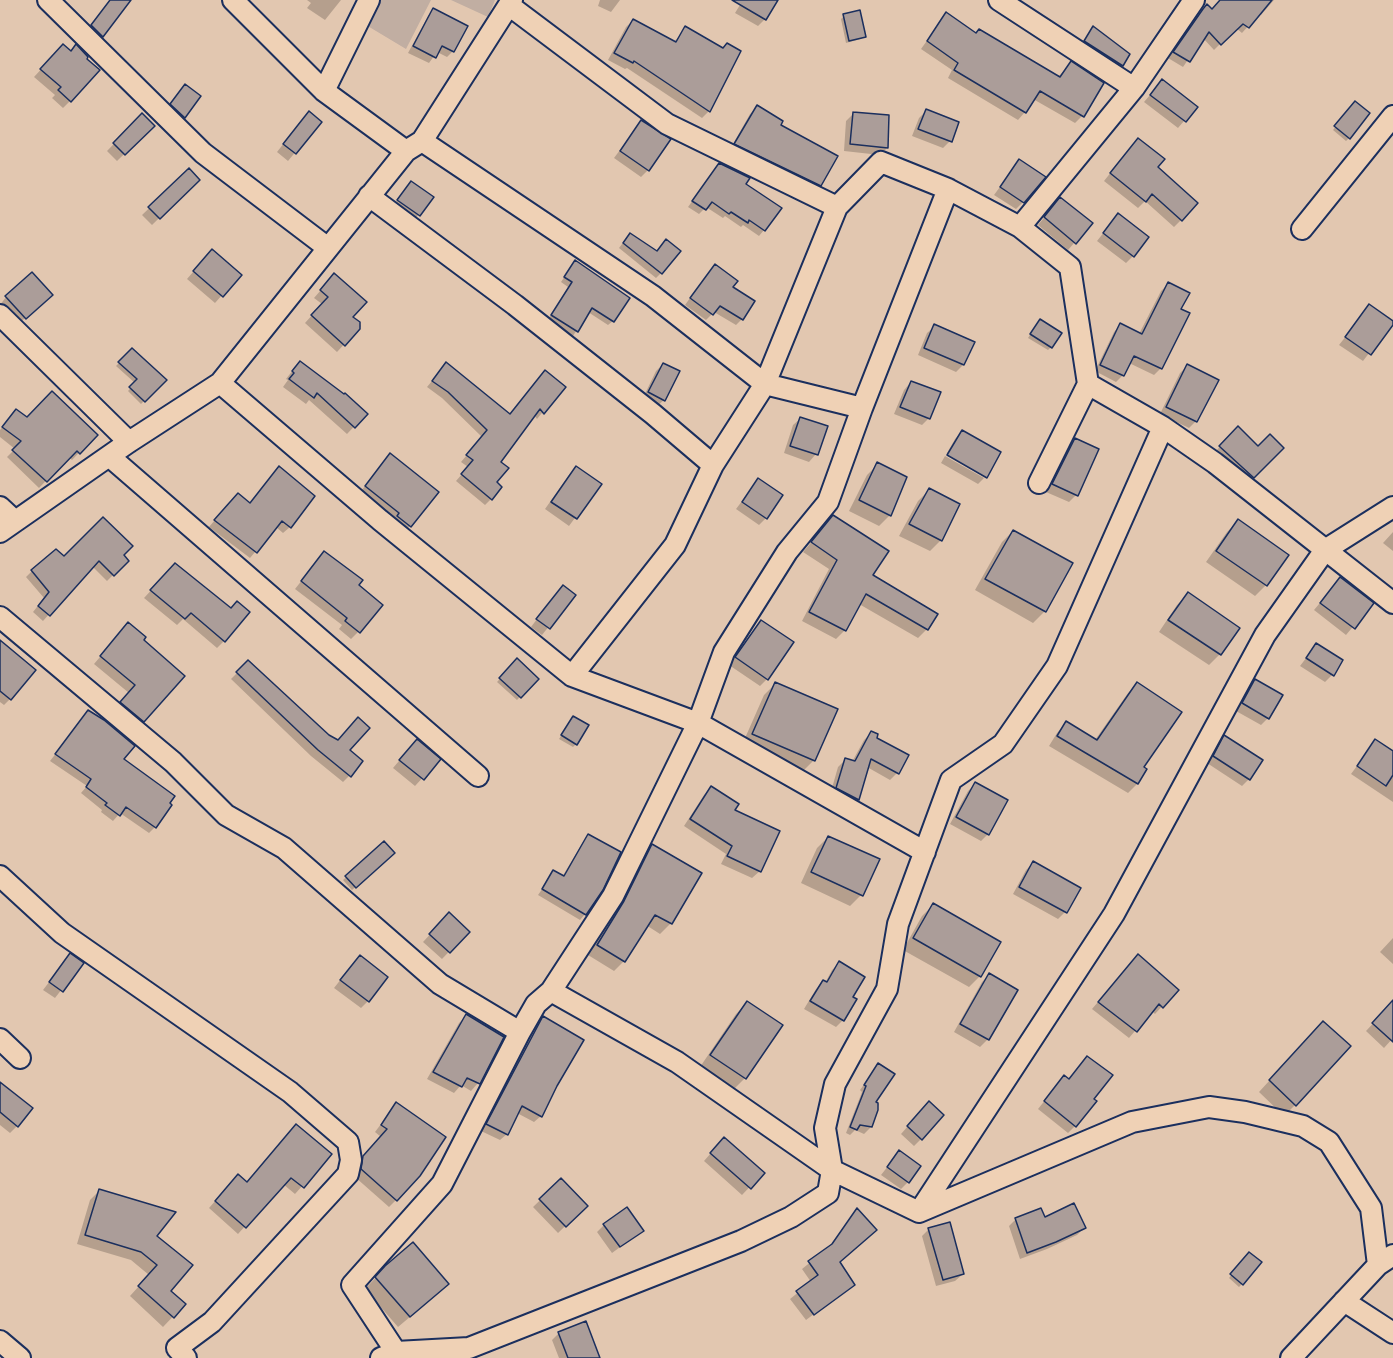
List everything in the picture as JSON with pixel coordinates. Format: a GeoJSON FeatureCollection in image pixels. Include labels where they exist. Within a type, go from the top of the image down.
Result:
{"type":"FeatureCollection","features":[{"type":"Feature","properties":{"kind":"street"},"geometry":{"type":"LineString","coordinates":[[48,0],[203,153],[328,248]]}},
{"type":"Feature","properties":{"kind":"street"},"geometry":{"type":"LineString","coordinates":[[233,0],[324,91],[653,296],[765,384],[862,408]]}},
{"type":"Feature","properties":{"kind":"street"},"geometry":{"type":"LineString","coordinates":[[324,91],[369,0]]}},
{"type":"Feature","properties":{"kind":"street"},"geometry":{"type":"LineString","coordinates":[[999,0],[1134,88]]}},
{"type":"Feature","properties":{"kind":"street"},"geometry":{"type":"LineString","coordinates":[[1020,227],[1134,88],[1194,0]]}},
{"type":"Feature","properties":{"kind":"street"},"geometry":{"type":"LineString","coordinates":[[0,507],[7,526],[220,383],[369,196],[414,146],[511,3],[667,124],[837,207]]}},
{"type":"Feature","properties":{"kind":"street"},"geometry":{"type":"LineString","coordinates":[[1302,230],[1393,116]]}},
{"type":"Feature","properties":{"kind":"street"},"geometry":{"type":"LineString","coordinates":[[572,676],[675,545],[713,465],[765,384],[837,207],[881,162],[948,189],[1020,227],[1070,267],[1088,384],[1039,483]]}},
{"type":"Feature","properties":{"kind":"street"},"geometry":{"type":"LineString","coordinates":[[948,189],[862,408],[828,502],[787,552],[724,652],[698,723],[613,896],[551,991],[536,1004],[442,1184],[352,1285],[388,1355],[469,1348],[741,1241],[791,1217],[828,1193],[832,1170],[825,1128],[835,1084],[886,989],[898,924],[951,780],[1003,744],[1057,666],[1163,428]]}},
{"type":"Feature","properties":{"kind":"street"},"geometry":{"type":"LineString","coordinates":[[369,196],[515,305],[653,414],[713,465]]}},
{"type":"Feature","properties":{"kind":"street"},"geometry":{"type":"LineString","coordinates":[[0,315],[129,442]]}},
{"type":"Feature","properties":{"kind":"street"},"geometry":{"type":"LineString","coordinates":[[220,383],[380,520],[572,676],[698,723],[925,852]]}},
{"type":"Feature","properties":{"kind":"street"},"geometry":{"type":"LineString","coordinates":[[1088,384],[1163,428],[1215,463],[1393,603]]}},
{"type":"Feature","properties":{"kind":"street"},"geometry":{"type":"LineString","coordinates":[[109,456],[478,776]]}},
{"type":"Feature","properties":{"kind":"street"},"geometry":{"type":"LineString","coordinates":[[920,1212],[1114,914],[1265,635],[1325,550],[1393,507]]}},
{"type":"Feature","properties":{"kind":"street"},"geometry":{"type":"LineString","coordinates":[[0,617],[173,762],[226,815],[284,848],[440,984],[520,1032]]}},
{"type":"Feature","properties":{"kind":"street"},"geometry":{"type":"LineString","coordinates":[[0,876],[62,933],[290,1092],[348,1142],[351,1160],[348,1173],[212,1322],[177,1348],[186,1358]]}},
{"type":"Feature","properties":{"kind":"street"},"geometry":{"type":"LineString","coordinates":[[551,991],[677,1062],[832,1170],[920,1212],[1132,1122],[1209,1107],[1245,1112],[1303,1126],[1329,1142],[1371,1208],[1386,1260],[1291,1358]]}},
{"type":"Feature","properties":{"kind":"street"},"geometry":{"type":"LineString","coordinates":[[0,1039],[20,1058]]}},
{"type":"Feature","properties":{"kind":"street"},"geometry":{"type":"LineString","coordinates":[[1344,1301],[1393,1333]]}},
{"type":"Feature","properties":{"kind":"street"},"geometry":{"type":"LineString","coordinates":[[0,1341],[20,1358]]}},
{"type":"Feature","properties":{"kind":"shaded area"},"geometry":{"type":"Polygon","coordinates":[[[373,0],[431,0],[406,49],[361,22],[373,0]]]}},
{"type":"Feature","properties":{"kind":"shaded area"},"geometry":{"type":"Polygon","coordinates":[[[451,0],[495,0],[488,17],[451,0]]]}},
{"type":"Feature","properties":{"kind":"building"},"geometry":{"type":"Polygon","coordinates":[[[110,0],[131,0],[103,37],[91,25],[110,0]]]}},
{"type":"Feature","properties":{"kind":"building"},"geometry":{"type":"Polygon","coordinates":[[[732,0],[778,0],[766,20],[732,0]]]}},
{"type":"Feature","properties":{"kind":"building"},"geometry":{"type":"Polygon","coordinates":[[[1220,0],[1272,0],[1249,28],[1243,24],[1221,45],[1209,32],[1190,62],[1173,52],[1207,4],[1212,9],[1220,0]]]}},
{"type":"Feature","properties":{"kind":"building"},"geometry":{"type":"Polygon","coordinates":[[[433,8],[468,26],[454,52],[442,46],[436,58],[413,46],[433,8]]]}},
{"type":"Feature","properties":{"kind":"building"},"geometry":{"type":"Polygon","coordinates":[[[860,10],[866,37],[849,41],[843,14],[860,10]]]}},
{"type":"Feature","properties":{"kind":"building"},"geometry":{"type":"Polygon","coordinates":[[[946,12],[976,33],[979,29],[1060,77],[1071,61],[1104,83],[1084,117],[1040,91],[1026,113],[954,70],[958,63],[927,41],[946,12]]]}},
{"type":"Feature","properties":{"kind":"building"},"geometry":{"type":"Polygon","coordinates":[[[633,19],[676,42],[685,26],[723,48],[727,43],[741,51],[710,112],[634,61],[633,63],[614,53],[633,19]]]}},
{"type":"Feature","properties":{"kind":"building"},"geometry":{"type":"Polygon","coordinates":[[[1093,26],[1130,54],[1123,66],[1084,41],[1093,26]]]}},
{"type":"Feature","properties":{"kind":"building"},"geometry":{"type":"Polygon","coordinates":[[[63,44],[71,51],[76,44],[88,57],[87,59],[100,70],[71,102],[58,90],[61,87],[40,69],[63,44]]]}},
{"type":"Feature","properties":{"kind":"building"},"geometry":{"type":"Polygon","coordinates":[[[1162,79],[1198,107],[1186,122],[1150,95],[1162,79]]]}},
{"type":"Feature","properties":{"kind":"building"},"geometry":{"type":"Polygon","coordinates":[[[185,84],[201,96],[185,118],[170,104],[185,84]]]}},
{"type":"Feature","properties":{"kind":"building"},"geometry":{"type":"Polygon","coordinates":[[[1355,101],[1370,113],[1350,139],[1334,126],[1355,101]]]}},
{"type":"Feature","properties":{"kind":"building"},"geometry":{"type":"Polygon","coordinates":[[[757,105],[783,121],[781,125],[838,156],[821,186],[734,144],[757,105]]]}},
{"type":"Feature","properties":{"kind":"building"},"geometry":{"type":"Polygon","coordinates":[[[926,109],[959,122],[952,142],[918,129],[926,109]]]}},
{"type":"Feature","properties":{"kind":"building"},"geometry":{"type":"Polygon","coordinates":[[[309,111],[322,122],[296,154],[283,144],[309,111]]]}},
{"type":"Feature","properties":{"kind":"building"},"geometry":{"type":"Polygon","coordinates":[[[853,112],[889,115],[888,148],[850,144],[853,112]]]}},
{"type":"Feature","properties":{"kind":"building"},"geometry":{"type":"Polygon","coordinates":[[[142,113],[155,126],[125,155],[113,143],[142,113]]]}},
{"type":"Feature","properties":{"kind":"building"},"geometry":{"type":"Polygon","coordinates":[[[641,120],[671,139],[649,171],[620,151],[641,120]]]}},
{"type":"Feature","properties":{"kind":"building"},"geometry":{"type":"Polygon","coordinates":[[[1138,138],[1165,159],[1158,167],[1198,203],[1182,221],[1152,194],[1146,202],[1110,173],[1138,138]]]}},
{"type":"Feature","properties":{"kind":"building"},"geometry":{"type":"Polygon","coordinates":[[[1019,159],[1046,177],[1024,203],[1000,187],[1019,159]]]}},
{"type":"Feature","properties":{"kind":"building"},"geometry":{"type":"Polygon","coordinates":[[[719,163],[750,178],[746,184],[782,208],[765,231],[749,220],[748,223],[731,212],[729,214],[712,202],[706,210],[692,201],[719,163]]]}},
{"type":"Feature","properties":{"kind":"building"},"geometry":{"type":"Polygon","coordinates":[[[189,168],[200,180],[160,219],[148,207],[189,168]]]}},
{"type":"Feature","properties":{"kind":"building"},"geometry":{"type":"Polygon","coordinates":[[[411,181],[434,197],[420,216],[397,200],[411,181]]]}},
{"type":"Feature","properties":{"kind":"building"},"geometry":{"type":"Polygon","coordinates":[[[1060,197],[1093,223],[1076,244],[1044,217],[1060,197]]]}},
{"type":"Feature","properties":{"kind":"building"},"geometry":{"type":"Polygon","coordinates":[[[1118,213],[1149,237],[1134,257],[1103,233],[1118,213]]]}},
{"type":"Feature","properties":{"kind":"building"},"geometry":{"type":"Polygon","coordinates":[[[630,233],[657,251],[666,239],[681,251],[662,274],[623,243],[630,233]]]}},
{"type":"Feature","properties":{"kind":"building"},"geometry":{"type":"Polygon","coordinates":[[[212,249],[242,275],[223,297],[193,271],[212,249]]]}},
{"type":"Feature","properties":{"kind":"building"},"geometry":{"type":"Polygon","coordinates":[[[575,260],[630,298],[614,322],[592,308],[578,332],[551,315],[572,282],[564,277],[575,260]]]}},
{"type":"Feature","properties":{"kind":"building"},"geometry":{"type":"Polygon","coordinates":[[[715,264],[738,281],[733,287],[755,301],[743,320],[720,306],[713,315],[690,298],[715,264]]]}},
{"type":"Feature","properties":{"kind":"building"},"geometry":{"type":"Polygon","coordinates":[[[32,272],[53,295],[26,319],[5,296],[32,272]]]}},
{"type":"Feature","properties":{"kind":"building"},"geometry":{"type":"Polygon","coordinates":[[[334,273],[367,302],[353,317],[360,322],[360,329],[345,346],[311,315],[328,297],[320,290],[334,273]]]}},
{"type":"Feature","properties":{"kind":"building"},"geometry":{"type":"Polygon","coordinates":[[[1168,282],[1190,293],[1181,309],[1190,313],[1162,369],[1134,356],[1124,376],[1100,365],[1120,323],[1142,334],[1168,282]]]}},
{"type":"Feature","properties":{"kind":"building"},"geometry":{"type":"Polygon","coordinates":[[[1369,304],[1393,321],[1393,325],[1371,355],[1345,337],[1369,304]]]}},
{"type":"Feature","properties":{"kind":"building"},"geometry":{"type":"Polygon","coordinates":[[[1040,319],[1062,333],[1052,348],[1030,334],[1040,319]]]}},
{"type":"Feature","properties":{"kind":"building"},"geometry":{"type":"Polygon","coordinates":[[[934,324],[975,342],[964,365],[924,348],[934,324]]]}},
{"type":"Feature","properties":{"kind":"building"},"geometry":{"type":"Polygon","coordinates":[[[132,348],[167,380],[145,402],[129,387],[137,379],[118,362],[132,348]]]}},
{"type":"Feature","properties":{"kind":"building"},"geometry":{"type":"Polygon","coordinates":[[[300,361],[345,393],[368,414],[355,428],[317,393],[314,398],[289,379],[300,361]]]}},
{"type":"Feature","properties":{"kind":"building"},"geometry":{"type":"Polygon","coordinates":[[[446,362],[510,414],[545,370],[566,387],[544,414],[540,409],[501,462],[509,468],[497,482],[502,487],[492,500],[461,474],[473,460],[466,455],[487,430],[448,392],[432,381],[446,362]]]}},
{"type":"Feature","properties":{"kind":"building"},"geometry":{"type":"Polygon","coordinates":[[[663,363],[680,371],[665,401],[648,392],[663,363]]]}},
{"type":"Feature","properties":{"kind":"building"},"geometry":{"type":"Polygon","coordinates":[[[1187,364],[1219,380],[1197,422],[1166,407],[1187,364]]]}},
{"type":"Feature","properties":{"kind":"building"},"geometry":{"type":"Polygon","coordinates":[[[911,381],[941,392],[930,419],[900,407],[911,381]]]}},
{"type":"Feature","properties":{"kind":"building"},"geometry":{"type":"Polygon","coordinates":[[[52,391],[98,435],[80,454],[77,451],[47,482],[12,450],[21,441],[2,427],[16,409],[27,417],[52,391]]]}},
{"type":"Feature","properties":{"kind":"building"},"geometry":{"type":"Polygon","coordinates":[[[800,417],[828,426],[818,455],[790,446],[800,417]]]}},
{"type":"Feature","properties":{"kind":"building"},"geometry":{"type":"Polygon","coordinates":[[[1238,426],[1258,446],[1270,434],[1284,448],[1254,478],[1219,446],[1238,426]]]}},
{"type":"Feature","properties":{"kind":"building"},"geometry":{"type":"Polygon","coordinates":[[[962,430],[1001,452],[987,478],[947,455],[962,430]]]}},
{"type":"Feature","properties":{"kind":"building"},"geometry":{"type":"Polygon","coordinates":[[[1075,438],[1099,449],[1078,496],[1052,484],[1075,438]]]}},
{"type":"Feature","properties":{"kind":"building"},"geometry":{"type":"Polygon","coordinates":[[[390,453],[439,492],[411,527],[397,516],[399,513],[365,486],[390,453]]]}},
{"type":"Feature","properties":{"kind":"building"},"geometry":{"type":"Polygon","coordinates":[[[877,462],[907,477],[891,516],[859,500],[877,462]]]}},
{"type":"Feature","properties":{"kind":"building"},"geometry":{"type":"Polygon","coordinates":[[[279,466],[315,496],[291,528],[282,521],[257,553],[214,520],[238,493],[250,503],[279,466]]]}},
{"type":"Feature","properties":{"kind":"building"},"geometry":{"type":"Polygon","coordinates":[[[576,466],[602,484],[577,519],[551,502],[576,466]]]}},
{"type":"Feature","properties":{"kind":"building"},"geometry":{"type":"Polygon","coordinates":[[[758,478],[783,495],[767,519],[742,502],[758,478]]]}},
{"type":"Feature","properties":{"kind":"building"},"geometry":{"type":"Polygon","coordinates":[[[929,488],[960,504],[942,541],[909,524],[929,488]]]}},
{"type":"Feature","properties":{"kind":"building"},"geometry":{"type":"Polygon","coordinates":[[[833,515],[889,551],[873,575],[938,614],[928,630],[866,594],[846,631],[809,612],[837,560],[811,542],[833,515]]]}},
{"type":"Feature","properties":{"kind":"building"},"geometry":{"type":"Polygon","coordinates":[[[103,517],[133,546],[124,555],[129,561],[114,576],[99,561],[50,616],[38,606],[49,592],[31,570],[56,549],[64,556],[103,517]]]}},
{"type":"Feature","properties":{"kind":"building"},"geometry":{"type":"Polygon","coordinates":[[[1238,519],[1289,555],[1267,586],[1216,551],[1238,519]]]}},
{"type":"Feature","properties":{"kind":"building"},"geometry":{"type":"Polygon","coordinates":[[[1013,530],[1073,563],[1046,612],[985,579],[1013,530]]]}},
{"type":"Feature","properties":{"kind":"building"},"geometry":{"type":"Polygon","coordinates":[[[324,551],[363,580],[359,585],[383,605],[360,633],[345,621],[347,618],[301,581],[324,551]]]}},
{"type":"Feature","properties":{"kind":"building"},"geometry":{"type":"Polygon","coordinates":[[[175,563],[231,608],[237,601],[250,612],[225,642],[191,613],[185,619],[150,590],[175,563]]]}},
{"type":"Feature","properties":{"kind":"building"},"geometry":{"type":"Polygon","coordinates":[[[1340,577],[1374,603],[1355,629],[1320,603],[1340,577]]]}},
{"type":"Feature","properties":{"kind":"building"},"geometry":{"type":"Polygon","coordinates":[[[563,585],[576,595],[550,629],[536,619],[563,585]]]}},
{"type":"Feature","properties":{"kind":"building"},"geometry":{"type":"Polygon","coordinates":[[[1188,592],[1240,628],[1221,655],[1168,620],[1188,592]]]}},
{"type":"Feature","properties":{"kind":"building"},"geometry":{"type":"Polygon","coordinates":[[[761,620],[794,642],[768,680],[735,657],[761,620]]]}},
{"type":"Feature","properties":{"kind":"building"},"geometry":{"type":"Polygon","coordinates":[[[128,622],[146,637],[144,640],[185,676],[144,722],[120,702],[135,685],[100,656],[128,622]]]}},
{"type":"Feature","properties":{"kind":"building"},"geometry":{"type":"Polygon","coordinates":[[[0,640],[36,670],[11,700],[0,691],[0,640]]]}},
{"type":"Feature","properties":{"kind":"building"},"geometry":{"type":"Polygon","coordinates":[[[1316,643],[1343,660],[1334,676],[1306,658],[1316,643]]]}},
{"type":"Feature","properties":{"kind":"building"},"geometry":{"type":"Polygon","coordinates":[[[517,658],[539,679],[521,698],[499,678],[517,658]]]}},
{"type":"Feature","properties":{"kind":"building"},"geometry":{"type":"Polygon","coordinates":[[[248,660],[329,735],[338,740],[358,717],[370,728],[350,750],[363,761],[351,777],[318,750],[236,672],[248,660]]]}},
{"type":"Feature","properties":{"kind":"building"},"geometry":{"type":"Polygon","coordinates":[[[1255,679],[1283,695],[1269,719],[1242,703],[1255,679]]]}},
{"type":"Feature","properties":{"kind":"building"},"geometry":{"type":"Polygon","coordinates":[[[775,682],[838,709],[815,761],[752,734],[775,682]]]}},
{"type":"Feature","properties":{"kind":"building"},"geometry":{"type":"Polygon","coordinates":[[[1137,682],[1182,712],[1144,767],[1147,769],[1138,784],[1057,736],[1066,721],[1097,740],[1137,682]]]}},
{"type":"Feature","properties":{"kind":"building"},"geometry":{"type":"Polygon","coordinates":[[[88,710],[135,746],[124,759],[175,796],[170,803],[172,805],[156,828],[126,807],[120,816],[86,787],[91,779],[55,754],[88,710]]]}},
{"type":"Feature","properties":{"kind":"building"},"geometry":{"type":"Polygon","coordinates":[[[573,716],[589,725],[577,745],[561,735],[573,716]]]}},
{"type":"Feature","properties":{"kind":"building"},"geometry":{"type":"Polygon","coordinates":[[[871,731],[878,734],[877,738],[909,755],[899,774],[871,759],[859,800],[836,788],[845,758],[855,761],[871,731]]]}},
{"type":"Feature","properties":{"kind":"building"},"geometry":{"type":"Polygon","coordinates":[[[1224,735],[1263,760],[1250,780],[1213,756],[1224,735]]]}},
{"type":"Feature","properties":{"kind":"building"},"geometry":{"type":"Polygon","coordinates":[[[417,739],[441,759],[424,780],[399,760],[417,739]]]}},
{"type":"Feature","properties":{"kind":"building"},"geometry":{"type":"Polygon","coordinates":[[[1375,739],[1393,751],[1393,775],[1386,786],[1357,766],[1375,739]]]}},
{"type":"Feature","properties":{"kind":"building"},"geometry":{"type":"Polygon","coordinates":[[[975,782],[1008,800],[989,835],[956,817],[975,782]]]}},
{"type":"Feature","properties":{"kind":"building"},"geometry":{"type":"Polygon","coordinates":[[[711,786],[739,804],[735,810],[780,831],[761,872],[727,856],[732,846],[690,819],[711,786]]]}},
{"type":"Feature","properties":{"kind":"building"},"geometry":{"type":"Polygon","coordinates":[[[588,834],[621,852],[603,890],[586,915],[542,889],[553,870],[564,876],[588,834]]]}},
{"type":"Feature","properties":{"kind":"building"},"geometry":{"type":"Polygon","coordinates":[[[828,836],[880,859],[863,896],[811,872],[828,836]]]}},
{"type":"Feature","properties":{"kind":"building"},"geometry":{"type":"Polygon","coordinates":[[[384,841],[395,853],[356,888],[345,876],[384,841]]]}},
{"type":"Feature","properties":{"kind":"building"},"geometry":{"type":"Polygon","coordinates":[[[652,844],[702,873],[672,924],[655,915],[625,962],[597,945],[624,901],[652,844]]]}},
{"type":"Feature","properties":{"kind":"building"},"geometry":{"type":"Polygon","coordinates":[[[1033,861],[1081,888],[1067,913],[1019,887],[1033,861]]]}},
{"type":"Feature","properties":{"kind":"building"},"geometry":{"type":"Polygon","coordinates":[[[933,903],[1001,942],[981,977],[913,938],[933,903]]]}},
{"type":"Feature","properties":{"kind":"building"},"geometry":{"type":"Polygon","coordinates":[[[449,912],[470,932],[450,953],[429,934],[449,912]]]}},
{"type":"Feature","properties":{"kind":"building"},"geometry":{"type":"Polygon","coordinates":[[[70,953],[84,963],[63,992],[49,982],[70,953]]]}},
{"type":"Feature","properties":{"kind":"building"},"geometry":{"type":"Polygon","coordinates":[[[1138,954],[1179,990],[1163,1008],[1159,1004],[1137,1032],[1098,1002],[1138,954]]]}},
{"type":"Feature","properties":{"kind":"building"},"geometry":{"type":"Polygon","coordinates":[[[360,955],[388,977],[369,1002],[340,980],[360,955]]]}},
{"type":"Feature","properties":{"kind":"building"},"geometry":{"type":"Polygon","coordinates":[[[839,961],[865,977],[853,997],[857,999],[844,1021],[810,1001],[823,980],[827,982],[839,961]]]}},
{"type":"Feature","properties":{"kind":"building"},"geometry":{"type":"Polygon","coordinates":[[[989,973],[1018,990],[989,1040],[960,1024],[989,973]]]}},
{"type":"Feature","properties":{"kind":"building"},"geometry":{"type":"Polygon","coordinates":[[[1393,1000],[1393,1042],[1372,1023],[1393,1000]]]}},
{"type":"Feature","properties":{"kind":"building"},"geometry":{"type":"Polygon","coordinates":[[[747,1001],[783,1025],[746,1079],[710,1055],[747,1001]]]}},
{"type":"Feature","properties":{"kind":"building"},"geometry":{"type":"Polygon","coordinates":[[[466,1014],[504,1037],[480,1084],[467,1078],[462,1087],[433,1072],[466,1014]]]}},
{"type":"Feature","properties":{"kind":"building"},"geometry":{"type":"Polygon","coordinates":[[[543,1016],[584,1040],[542,1117],[522,1106],[508,1135],[486,1124],[543,1016]]]}},
{"type":"Feature","properties":{"kind":"building"},"geometry":{"type":"Polygon","coordinates":[[[1323,1021],[1351,1046],[1296,1106],[1269,1080],[1323,1021]]]}},
{"type":"Feature","properties":{"kind":"building"},"geometry":{"type":"Polygon","coordinates":[[[1087,1056],[1113,1075],[1094,1099],[1097,1101],[1076,1127],[1044,1101],[1064,1075],[1069,1079],[1087,1056]]]}},
{"type":"Feature","properties":{"kind":"building"},"geometry":{"type":"Polygon","coordinates":[[[878,1063],[895,1074],[876,1102],[878,1110],[872,1127],[860,1125],[857,1130],[850,1127],[866,1086],[864,1085],[878,1063]]]}},
{"type":"Feature","properties":{"kind":"building"},"geometry":{"type":"Polygon","coordinates":[[[0,1082],[33,1108],[18,1127],[0,1112],[0,1082]]]}},
{"type":"Feature","properties":{"kind":"building"},"geometry":{"type":"Polygon","coordinates":[[[929,1101],[944,1115],[922,1140],[907,1126],[929,1101]]]}},
{"type":"Feature","properties":{"kind":"building"},"geometry":{"type":"Polygon","coordinates":[[[396,1102],[446,1137],[420,1176],[397,1201],[361,1169],[363,1156],[387,1129],[381,1125],[396,1102]]]}},
{"type":"Feature","properties":{"kind":"building"},"geometry":{"type":"Polygon","coordinates":[[[296,1124],[332,1154],[304,1188],[291,1178],[246,1228],[215,1201],[238,1174],[247,1182],[296,1124]]]}},
{"type":"Feature","properties":{"kind":"building"},"geometry":{"type":"Polygon","coordinates":[[[724,1137],[765,1173],[751,1189],[710,1153],[724,1137]]]}},
{"type":"Feature","properties":{"kind":"building"},"geometry":{"type":"Polygon","coordinates":[[[899,1150],[921,1166],[909,1183],[887,1167],[899,1150]]]}},
{"type":"Feature","properties":{"kind":"building"},"geometry":{"type":"Polygon","coordinates":[[[561,1178],[588,1206],[566,1227],[539,1199],[561,1178]]]}},
{"type":"Feature","properties":{"kind":"building"},"geometry":{"type":"Polygon","coordinates":[[[99,1189],[176,1212],[157,1236],[193,1265],[171,1291],[186,1304],[174,1318],[138,1286],[157,1265],[141,1252],[85,1235],[99,1189]]]}},
{"type":"Feature","properties":{"kind":"building"},"geometry":{"type":"Polygon","coordinates":[[[1074,1203],[1086,1228],[1027,1253],[1015,1218],[1041,1208],[1045,1217],[1074,1203]]]}},
{"type":"Feature","properties":{"kind":"building"},"geometry":{"type":"Polygon","coordinates":[[[627,1207],[644,1231],[620,1247],[603,1224],[627,1207]]]}},
{"type":"Feature","properties":{"kind":"building"},"geometry":{"type":"Polygon","coordinates":[[[857,1208],[877,1230],[840,1262],[855,1285],[814,1315],[796,1291],[818,1275],[808,1261],[832,1244],[857,1208]]]}},
{"type":"Feature","properties":{"kind":"building"},"geometry":{"type":"Polygon","coordinates":[[[950,1222],[964,1274],[943,1280],[928,1228],[950,1222]]]}},
{"type":"Feature","properties":{"kind":"building"},"geometry":{"type":"Polygon","coordinates":[[[413,1242],[449,1284],[410,1317],[375,1277],[413,1242]]]}},
{"type":"Feature","properties":{"kind":"building"},"geometry":{"type":"Polygon","coordinates":[[[1249,1252],[1262,1262],[1243,1285],[1230,1274],[1249,1252]]]}},
{"type":"Feature","properties":{"kind":"building"},"geometry":{"type":"Polygon","coordinates":[[[586,1321],[600,1358],[568,1358],[558,1332],[586,1321]]]}}]}
